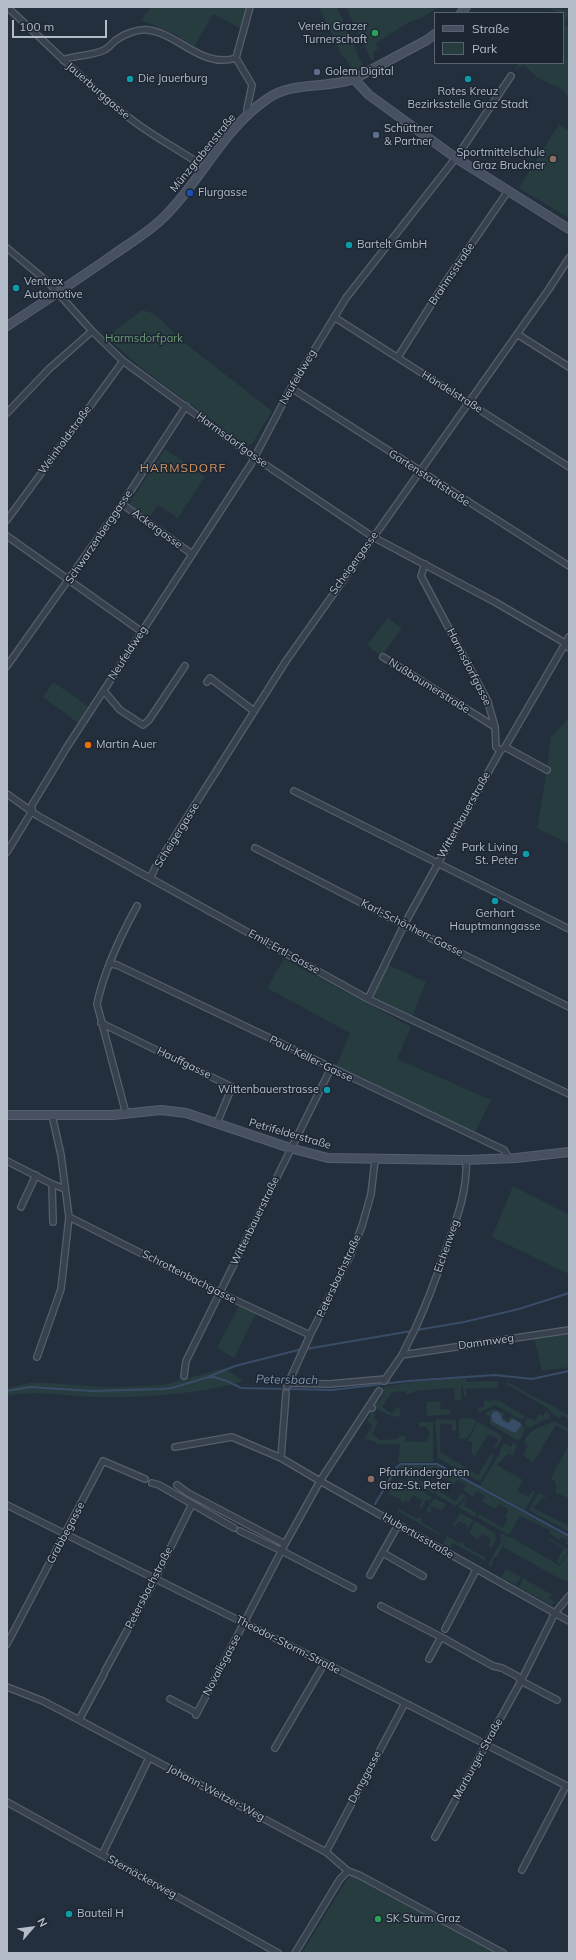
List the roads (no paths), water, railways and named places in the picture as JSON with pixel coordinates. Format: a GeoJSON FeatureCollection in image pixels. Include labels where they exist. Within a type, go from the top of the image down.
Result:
{"type":"FeatureCollection","features":[{"type":"Feature","properties":{"kind":"main road","name":"Münzgrabenstraße"},"geometry":{"type":"LineString","coordinates":[[7,326],[59,292],[164,217],[195,181],[223,142],[267,99],[281,91],[343,83],[354,79],[434,35]]}},
{"type":"Feature","properties":{"kind":"main road"},"geometry":{"type":"LineString","coordinates":[[354,79],[370,95],[456,158],[569,229]]}},
{"type":"Feature","properties":{"kind":"main road","name":"Petrifelderstraße"},"geometry":{"type":"LineString","coordinates":[[7,1115],[126,1114],[161,1110],[186,1113],[290,1148],[328,1158],[375,1160],[466,1160],[509,1158],[569,1152]]}},
{"type":"Feature","properties":{"kind":"street","name":"Jauerburggasse"},"geometry":{"type":"LineString","coordinates":[[7,7],[122,113],[198,163]]}},
{"type":"Feature","properties":{"kind":"street"},"geometry":{"type":"LineString","coordinates":[[248,116],[247,108],[252,85],[236,58],[250,7]]}},
{"type":"Feature","properties":{"kind":"street"},"geometry":{"type":"LineString","coordinates":[[63,60],[105,50],[123,36],[133,32],[147,30],[167,34],[193,52],[207,57],[226,61],[236,58]]}},
{"type":"Feature","properties":{"kind":"street","name":"Neufeldweg"},"geometry":{"type":"LineString","coordinates":[[7,852],[32,811],[32,805],[67,746],[254,457],[291,388],[346,298],[456,158],[511,76]]}},
{"type":"Feature","properties":{"kind":"street","name":"Brahmsstraße"},"geometry":{"type":"LineString","coordinates":[[398,358],[446,282],[508,191]]}},
{"type":"Feature","properties":{"kind":"street","name":"Harmsdorfgasse"},"geometry":{"type":"LineString","coordinates":[[7,248],[59,292],[92,331],[123,361],[254,457],[373,537],[495,602],[567,646]]}},
{"type":"Feature","properties":{"kind":"street","name":"Scheigergasse"},"geometry":{"type":"LineString","coordinates":[[151,877],[155,868],[286,661],[569,258]]}},
{"type":"Feature","properties":{"kind":"street","name":"Händelstraße"},"geometry":{"type":"LineString","coordinates":[[334,317],[569,467]]}},
{"type":"Feature","properties":{"kind":"street"},"geometry":{"type":"LineString","coordinates":[[7,413],[49,369],[92,331]]}},
{"type":"Feature","properties":{"kind":"street"},"geometry":{"type":"LineString","coordinates":[[517,334],[569,367]]}},
{"type":"Feature","properties":{"kind":"street","name":"Weinholdstraße"},"geometry":{"type":"LineString","coordinates":[[7,520],[123,361]]}},
{"type":"Feature","properties":{"kind":"street","name":"Gartenstadtstraße"},"geometry":{"type":"LineString","coordinates":[[291,388],[419,472],[569,566]]}},
{"type":"Feature","properties":{"kind":"street","name":"Schwarzenberggasse"},"geometry":{"type":"LineString","coordinates":[[7,666],[70,580],[186,406]]}},
{"type":"Feature","properties":{"kind":"street","name":"Ackergasse"},"geometry":{"type":"LineString","coordinates":[[122,504],[192,554]]}},
{"type":"Feature","properties":{"kind":"street"},"geometry":{"type":"LineString","coordinates":[[7,536],[142,632]]}},
{"type":"Feature","properties":{"kind":"street","name":"Harmsdorfgasse"},"geometry":{"type":"LineString","coordinates":[[425,564],[421,576],[488,702],[495,727],[496,747],[502,749]]}},
{"type":"Feature","properties":{"kind":"street","name":"Wittenbauerstraße"},"geometry":{"type":"LineString","coordinates":[[368,999],[404,925],[437,863],[502,749],[567,646],[569,637]]}},
{"type":"Feature","properties":{"kind":"street","name":"Nußbaumerstraße"},"geometry":{"type":"LineString","coordinates":[[383,657],[495,727]]}},
{"type":"Feature","properties":{"kind":"street","name":"Neufeldweg"},"geometry":{"type":"LineString","coordinates":[[104,691],[120,710],[143,725],[149,720],[185,666]]}},
{"type":"Feature","properties":{"kind":"street"},"geometry":{"type":"LineString","coordinates":[[207,682],[210,678],[254,711]]}},
{"type":"Feature","properties":{"kind":"street"},"geometry":{"type":"LineString","coordinates":[[502,749],[547,770]]}},
{"type":"Feature","properties":{"kind":"street"},"geometry":{"type":"LineString","coordinates":[[294,791],[569,929]]}},
{"type":"Feature","properties":{"kind":"street","name":"Emil-Ertl-Gasse"},"geometry":{"type":"LineString","coordinates":[[7,794],[32,811],[368,999],[569,1094]]}},
{"type":"Feature","properties":{"kind":"street","name":"Karl-Schönherr-Gasse"},"geometry":{"type":"LineString","coordinates":[[255,848],[404,925],[569,1007]]}},
{"type":"Feature","properties":{"kind":"street"},"geometry":{"type":"LineString","coordinates":[[126,1114],[97,1004],[100,988],[118,943],[137,906]]}},
{"type":"Feature","properties":{"kind":"street","name":"Paul-Keller-Gasse"},"geometry":{"type":"LineString","coordinates":[[110,964],[117,965],[504,1150],[509,1158]]}},
{"type":"Feature","properties":{"kind":"street","name":"Hauffgasse"},"geometry":{"type":"LineString","coordinates":[[101,1023],[232,1087],[217,1123]]}},
{"type":"Feature","properties":{"kind":"street","name":"Wittenbauerstraße"},"geometry":{"type":"LineString","coordinates":[[184,1376],[186,1361],[330,1068]]}},
{"type":"Feature","properties":{"kind":"street"},"geometry":{"type":"LineString","coordinates":[[37,1357],[62,1289],[70,1217],[52,1115]]}},
{"type":"Feature","properties":{"kind":"street","name":"Petersbachstraße"},"geometry":{"type":"LineString","coordinates":[[375,1160],[371,1194],[362,1226],[350,1256],[310,1335],[288,1385],[385,1380]]}},
{"type":"Feature","properties":{"kind":"street","name":"Eichenweg"},"geometry":{"type":"LineString","coordinates":[[385,1380],[402,1355],[432,1290],[457,1219],[464,1187],[466,1160]]}},
{"type":"Feature","properties":{"kind":"street"},"geometry":{"type":"LineString","coordinates":[[8,1163],[65,1189]]}},
{"type":"Feature","properties":{"kind":"street"},"geometry":{"type":"LineString","coordinates":[[21,1207],[36,1176]]}},
{"type":"Feature","properties":{"kind":"street"},"geometry":{"type":"LineString","coordinates":[[52,1184],[53,1222]]}},
{"type":"Feature","properties":{"kind":"street","name":"Schrottenbachgasse"},"geometry":{"type":"LineString","coordinates":[[70,1217],[220,1293],[310,1335]]}},
{"type":"Feature","properties":{"kind":"street","name":"Dammweg"},"geometry":{"type":"LineString","coordinates":[[402,1355],[569,1330]]}},
{"type":"Feature","properties":{"kind":"street"},"geometry":{"type":"LineString","coordinates":[[320,1481],[370,1407],[379,1391]]}},
{"type":"Feature","properties":{"kind":"street"},"geometry":{"type":"LineString","coordinates":[[281,1458],[286,1393]]}},
{"type":"Feature","properties":{"kind":"street","name":"Hubertusstraße"},"geometry":{"type":"LineString","coordinates":[[175,1446],[232,1437],[281,1458],[476,1570],[569,1621]]}},
{"type":"Feature","properties":{"kind":"street","name":"Grabbegasse"},"geometry":{"type":"LineString","coordinates":[[7,1644],[103,1462],[145,1479]]}},
{"type":"Feature","properties":{"kind":"street","name":"Novalisgasse"},"geometry":{"type":"LineString","coordinates":[[170,1699],[196,1714],[285,1544],[320,1481]]}},
{"type":"Feature","properties":{"kind":"street"},"geometry":{"type":"LineString","coordinates":[[152,1483],[159,1485],[234,1528]]}},
{"type":"Feature","properties":{"kind":"street"},"geometry":{"type":"LineString","coordinates":[[177,1485],[188,1493],[285,1544]]}},
{"type":"Feature","properties":{"kind":"street","name":"Petersbachstraße"},"geometry":{"type":"LineString","coordinates":[[80,1720],[155,1579],[192,1504]]}},
{"type":"Feature","properties":{"kind":"street","name":"Theodor-Storm-Straße"},"geometry":{"type":"LineString","coordinates":[[7,1505],[405,1703],[568,1787]]}},
{"type":"Feature","properties":{"kind":"street"},"geometry":{"type":"LineString","coordinates":[[370,1575],[398,1525]]}},
{"type":"Feature","properties":{"kind":"street"},"geometry":{"type":"LineString","coordinates":[[240,1531],[353,1588]]}},
{"type":"Feature","properties":{"kind":"street"},"geometry":{"type":"LineString","coordinates":[[383,1553],[424,1576]]}},
{"type":"Feature","properties":{"kind":"street"},"geometry":{"type":"LineString","coordinates":[[445,1629],[476,1570]]}},
{"type":"Feature","properties":{"kind":"street"},"geometry":{"type":"LineString","coordinates":[[555,1613],[569,1596]]}},
{"type":"Feature","properties":{"kind":"street"},"geometry":{"type":"LineString","coordinates":[[381,1606],[441,1637],[492,1666],[502,1668],[517,1676],[521,1681],[557,1700]]}},
{"type":"Feature","properties":{"kind":"street","name":"Marburger Straße"},"geometry":{"type":"LineString","coordinates":[[435,1837],[521,1681],[555,1613]]}},
{"type":"Feature","properties":{"kind":"street"},"geometry":{"type":"LineString","coordinates":[[429,1658],[441,1637]]}},
{"type":"Feature","properties":{"kind":"street"},"geometry":{"type":"LineString","coordinates":[[275,1748],[324,1664]]}},
{"type":"Feature","properties":{"kind":"street","name":"Johann-Weitzer-Weg"},"geometry":{"type":"LineString","coordinates":[[7,1687],[43,1701],[80,1720],[326,1852],[348,1871]]}},
{"type":"Feature","properties":{"kind":"street","name":"Denggasse"},"geometry":{"type":"LineString","coordinates":[[326,1852],[405,1703]]}},
{"type":"Feature","properties":{"kind":"street"},"geometry":{"type":"LineString","coordinates":[[102,1855],[149,1758]]}},
{"type":"Feature","properties":{"kind":"street"},"geometry":{"type":"LineString","coordinates":[[522,1870],[568,1787]]}},
{"type":"Feature","properties":{"kind":"street","name":"Sternäckerweg"},"geometry":{"type":"LineString","coordinates":[[7,1802],[278,1953]]}},
{"type":"Feature","properties":{"kind":"street"},"geometry":{"type":"LineString","coordinates":[[294,1953],[340,1879],[348,1871],[359,1875],[503,1953]]}},
{"type":"Feature","properties":{"kind":"water"},"geometry":{"type":"Polygon","coordinates":[[[497,1411],[501,1415],[502,1420],[508,1423],[513,1419],[520,1423],[521,1426],[515,1433],[493,1422],[491,1416],[493,1412],[497,1411]]]}},
{"type":"Feature","properties":{"kind":"waterway"},"geometry":{"type":"LineString","coordinates":[[306,1349],[464,1322],[519,1309],[569,1293]]}},
{"type":"Feature","properties":{"kind":"waterway"},"geometry":{"type":"LineString","coordinates":[[208,1377],[235,1366],[302,1349]]}},
{"type":"Feature","properties":{"kind":"waterway","name":"Petersbach"},"geometry":{"type":"LineString","coordinates":[[7,1391],[30,1387],[92,1391],[162,1389],[172,1388],[205,1378],[214,1377],[227,1381],[241,1388],[332,1390],[408,1381],[495,1375],[532,1379],[569,1371]]}},
{"type":"Feature","properties":{"kind":"waterway"},"geometry":{"type":"LineString","coordinates":[[375,1504],[397,1467],[401,1464],[437,1464],[569,1536]]}},
{"type":"Feature","properties":{"kind":"place","name":"Verein Grazer Turnerschaft"},"geometry":{"type":"Point","coordinates":[375,33]}},
{"type":"Feature","properties":{"kind":"place","name":"Golem Digital"},"geometry":{"type":"Point","coordinates":[317,72]}},
{"type":"Feature","properties":{"kind":"place","name":"Die Jauerburg"},"geometry":{"type":"Point","coordinates":[130,79]}},
{"type":"Feature","properties":{"kind":"place","name":"Rotes Kreuz Bezirksstelle Graz Stadt"},"geometry":{"type":"Point","coordinates":[468,79]}},
{"type":"Feature","properties":{"kind":"place","name":"Schüttner & Partner"},"geometry":{"type":"Point","coordinates":[376,135]}},
{"type":"Feature","properties":{"kind":"place","name":"Sportmittelschule Graz Bruckner"},"geometry":{"type":"Point","coordinates":[553,159]}},
{"type":"Feature","properties":{"kind":"place","name":"Flurgasse"},"geometry":{"type":"Point","coordinates":[190,193]}},
{"type":"Feature","properties":{"kind":"place","name":"Bartelt GmbH"},"geometry":{"type":"Point","coordinates":[349,245]}},
{"type":"Feature","properties":{"kind":"place","name":"Ventrex Automotive"},"geometry":{"type":"Point","coordinates":[16,288]}},
{"type":"Feature","properties":{"kind":"place","name":"Martin Auer"},"geometry":{"type":"Point","coordinates":[88,745]}},
{"type":"Feature","properties":{"kind":"place","name":"Park Living St. Peter"},"geometry":{"type":"Point","coordinates":[526,854]}},
{"type":"Feature","properties":{"kind":"place","name":"Gerhart Hauptmanngasse"},"geometry":{"type":"Point","coordinates":[495,901]}},
{"type":"Feature","properties":{"kind":"place","name":"Wittenbauerstrasse"},"geometry":{"type":"Point","coordinates":[327,1090]}},
{"type":"Feature","properties":{"kind":"place","name":"Pfarrkindergarten Graz-St. Peter"},"geometry":{"type":"Point","coordinates":[371,1479]}},
{"type":"Feature","properties":{"kind":"place","name":"Bauteil H"},"geometry":{"type":"Point","coordinates":[69,1914]}},
{"type":"Feature","properties":{"kind":"place","name":"SK Sturm Graz"},"geometry":{"type":"Point","coordinates":[378,1919]}},
{"type":"Feature","properties":{"kind":"district","name":"HARMSDORF"},"geometry":{"type":"Point","coordinates":[183,468]}},
{"type":"Feature","properties":{"kind":"park label","name":"Harmsdorfpark"},"geometry":{"type":"Point","coordinates":[144,339]}}]}
